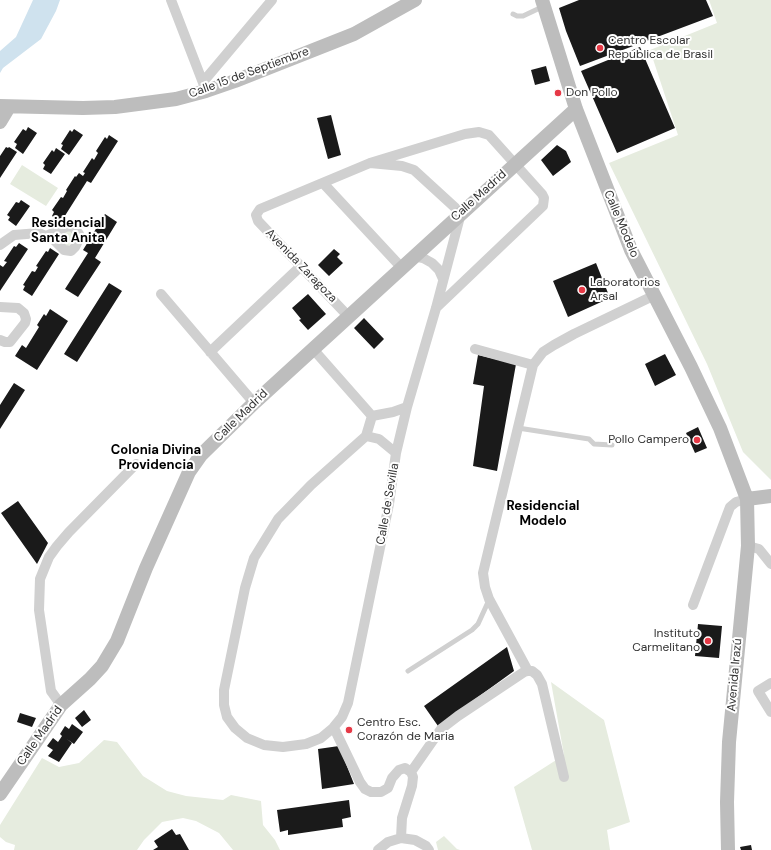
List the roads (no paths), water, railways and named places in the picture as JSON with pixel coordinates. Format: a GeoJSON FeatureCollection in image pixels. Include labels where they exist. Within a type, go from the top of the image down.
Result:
{"type":"FeatureCollection","features":[{"type":"Feature","properties":{"kind":"street"},"geometry":{"type":"LineString","coordinates":[[171,0],[205,87]]}},
{"type":"Feature","properties":{"kind":"street"},"geometry":{"type":"LineString","coordinates":[[205,87],[272,0]]}},
{"type":"Feature","properties":{"kind":"street","name":"Calle 15 de Septiembre"},"geometry":{"type":"LineString","coordinates":[[4,107],[115,106],[176,99],[205,87],[354,34],[416,0]]}},
{"type":"Feature","properties":{"kind":"street","name":"Calle Modelo"},"geometry":{"type":"LineString","coordinates":[[541,2],[576,109],[631,250],[691,366],[716,422],[747,499]]}},
{"type":"Feature","properties":{"kind":"street"},"geometry":{"type":"LineString","coordinates":[[0,122],[4,107]]}},
{"type":"Feature","properties":{"kind":"street","name":"Calle Madrid"},"geometry":{"type":"LineString","coordinates":[[0,794],[61,705],[102,666],[117,640],[146,568],[189,472],[201,455],[254,403],[401,267],[576,109]]}},
{"type":"Feature","properties":{"kind":"street"},"geometry":{"type":"LineString","coordinates":[[401,267],[323,183],[370,163],[465,134],[480,132],[489,135],[544,198],[543,206],[436,308]]}},
{"type":"Feature","properties":{"kind":"street"},"geometry":{"type":"LineString","coordinates":[[370,163],[402,166],[414,170],[461,213]]}},
{"type":"Feature","properties":{"kind":"street","name":"Avenida Zaragoza"},"geometry":{"type":"LineString","coordinates":[[323,183],[260,209],[256,215],[258,221],[348,316]]}},
{"type":"Feature","properties":{"kind":"street","name":"Calle de Sevilla"},"geometry":{"type":"LineString","coordinates":[[334,728],[342,717],[350,697],[389,504],[396,453],[407,407],[436,308],[461,213]]}},
{"type":"Feature","properties":{"kind":"street"},"geometry":{"type":"LineString","coordinates":[[0,245],[14,235],[39,233],[46,236]]}},
{"type":"Feature","properties":{"kind":"street"},"geometry":{"type":"LineString","coordinates":[[413,256],[423,258],[432,263],[439,270],[443,279]]}},
{"type":"Feature","properties":{"kind":"street"},"geometry":{"type":"LineString","coordinates":[[210,352],[301,266]]}},
{"type":"Feature","properties":{"kind":"street"},"geometry":{"type":"LineString","coordinates":[[161,294],[254,403]]}},
{"type":"Feature","properties":{"kind":"street"},"geometry":{"type":"LineString","coordinates":[[528,671],[489,599],[485,588],[483,573],[533,365],[543,352],[561,341],[605,318],[655,295]]}},
{"type":"Feature","properties":{"kind":"street"},"geometry":{"type":"LineString","coordinates":[[0,307],[18,308],[24,312],[26,319],[25,323],[10,342],[0,340]]}},
{"type":"Feature","properties":{"kind":"street"},"geometry":{"type":"LineString","coordinates":[[313,349],[372,416]]}},
{"type":"Feature","properties":{"kind":"street"},"geometry":{"type":"LineString","coordinates":[[475,349],[533,365]]}},
{"type":"Feature","properties":{"kind":"street"},"geometry":{"type":"LineString","coordinates":[[372,416],[393,412],[407,407]]}},
{"type":"Feature","properties":{"kind":"street"},"geometry":{"type":"LineString","coordinates":[[372,416],[366,436],[312,485],[278,519],[254,558],[245,588],[224,690],[224,705],[227,717],[235,728],[247,738],[264,745],[283,747],[306,744],[320,738],[334,728],[360,782],[365,789],[371,792],[381,792],[388,788],[392,778],[399,770],[405,768],[411,772],[413,777],[412,786],[402,818],[401,838]]}},
{"type":"Feature","properties":{"kind":"street"},"geometry":{"type":"LineString","coordinates":[[366,436],[379,439],[396,453]]}},
{"type":"Feature","properties":{"kind":"street"},"geometry":{"type":"LineString","coordinates":[[61,705],[51,691],[39,610],[40,579],[49,557],[57,546],[136,464]]}},
{"type":"Feature","properties":{"kind":"street"},"geometry":{"type":"LineString","coordinates":[[693,605],[730,507],[736,502],[747,499],[771,496]]}},
{"type":"Feature","properties":{"kind":"street","name":"Avenida Irazú"},"geometry":{"type":"LineString","coordinates":[[728,850],[729,742],[748,546],[747,499]]}},
{"type":"Feature","properties":{"kind":"street"},"geometry":{"type":"LineString","coordinates":[[748,546],[759,549],[771,564]]}},
{"type":"Feature","properties":{"kind":"street"},"geometry":{"type":"LineString","coordinates":[[411,772],[441,729],[458,716],[524,672],[528,671],[537,675],[542,684],[564,776]]}},
{"type":"Feature","properties":{"kind":"street"},"geometry":{"type":"LineString","coordinates":[[771,683],[758,691],[771,712]]}},
{"type":"Feature","properties":{"kind":"street"},"geometry":{"type":"LineString","coordinates":[[378,850],[388,842],[401,838],[414,840],[426,846],[429,850]]}},
{"type":"Feature","properties":{"kind":"lane"},"geometry":{"type":"LineString","coordinates":[[514,14],[519,17],[523,16],[541,2]]}},
{"type":"Feature","properties":{"kind":"lane"},"geometry":{"type":"LineString","coordinates":[[518,428],[589,440],[594,444],[612,446]]}},
{"type":"Feature","properties":{"kind":"lane"},"geometry":{"type":"LineString","coordinates":[[408,671],[472,630],[478,624],[489,599]]}},
{"type":"Feature","properties":{"kind":"water"},"geometry":{"type":"Polygon","coordinates":[[[33,0],[60,0],[56,11],[41,39],[3,68],[0,73],[0,51],[16,37],[33,0]]]}},
{"type":"Feature","properties":{"kind":"place","name":"Centro Escolar Republica de Brasil"},"geometry":{"type":"Point","coordinates":[600,48]}},
{"type":"Feature","properties":{"kind":"place","name":"Don Pollo"},"geometry":{"type":"Point","coordinates":[558,93]}},
{"type":"Feature","properties":{"kind":"place","name":"Laboratorios Arsal"},"geometry":{"type":"Point","coordinates":[582,290]}},
{"type":"Feature","properties":{"kind":"place","name":"Pollo Campero"},"geometry":{"type":"Point","coordinates":[697,440]}},
{"type":"Feature","properties":{"kind":"place","name":"Instituto Carmelitano"},"geometry":{"type":"Point","coordinates":[708,641]}},
{"type":"Feature","properties":{"kind":"place","name":"Centro Esc. Corazón de Maria"},"geometry":{"type":"Point","coordinates":[349,730]}},
{"type":"Feature","properties":{"kind":"district","name":"Residencial Santa Anita"},"geometry":{"type":"Point","coordinates":[68,232]}},
{"type":"Feature","properties":{"kind":"district","name":"Colonia Divina Providencia"},"geometry":{"type":"Point","coordinates":[156,458]}},
{"type":"Feature","properties":{"kind":"district","name":"Residencial Modelo"},"geometry":{"type":"Point","coordinates":[543,514]}}]}
